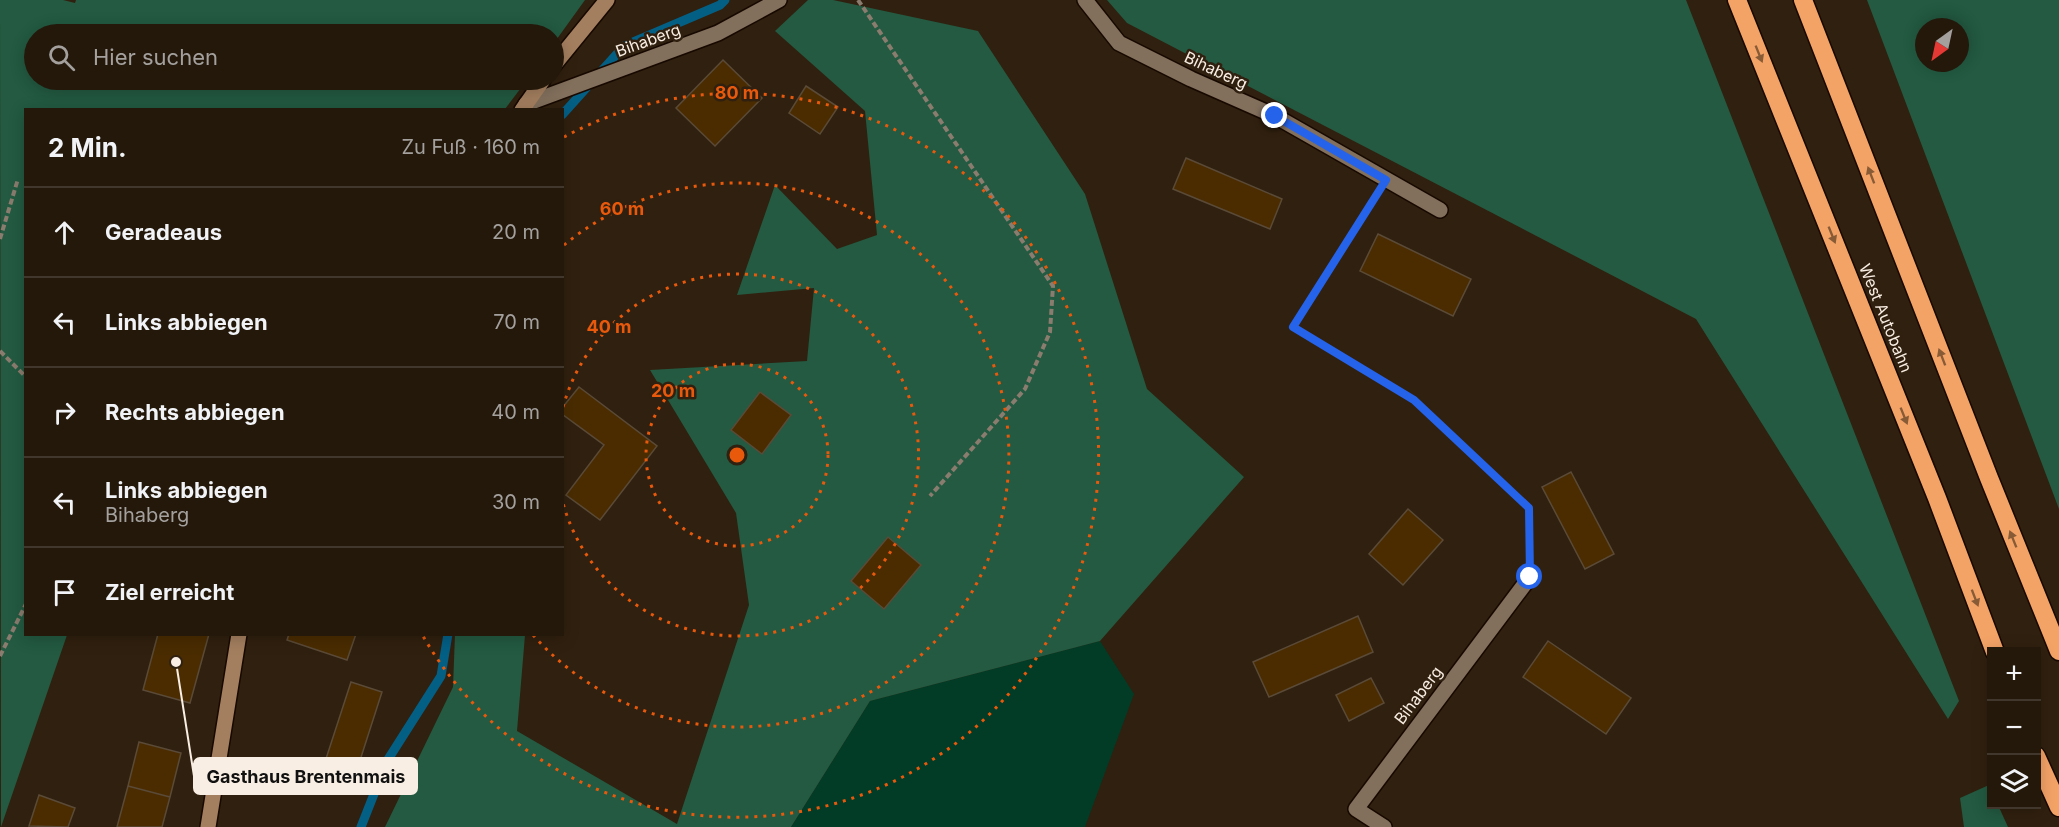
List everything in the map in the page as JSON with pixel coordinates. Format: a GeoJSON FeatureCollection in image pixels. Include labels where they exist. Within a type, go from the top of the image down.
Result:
{"type":"FeatureCollection","features":[{"type":"Feature","properties":{"kind":"highway","name":"West Autobahn"},"geometry":{"type":"LineString","coordinates":[[1737,0],[1932,487],[1993,647]]}},
{"type":"Feature","properties":{"kind":"highway"},"geometry":{"type":"LineString","coordinates":[[1803,0],[1989,478],[2059,651]]}},
{"type":"Feature","properties":{"kind":"highway"},"geometry":{"type":"LineString","coordinates":[[2041,765],[2059,807]]}},
{"type":"Feature","properties":{"kind":"street"},"geometry":{"type":"LineString","coordinates":[[564,53],[607,0]]}},
{"type":"Feature","properties":{"kind":"street","name":"Bihaberg"},"geometry":{"type":"LineString","coordinates":[[564,90],[718,33],[778,0]]}},
{"type":"Feature","properties":{"kind":"street","name":"Bihaberg"},"geometry":{"type":"LineString","coordinates":[[1085,0],[1119,43],[1191,79],[1275,116],[1440,210]]}},
{"type":"Feature","properties":{"kind":"street"},"geometry":{"type":"LineString","coordinates":[[524,107],[536,90]]}},
{"type":"Feature","properties":{"kind":"street","name":"Bihaberg"},"geometry":{"type":"LineString","coordinates":[[524,107],[563,90]]}},
{"type":"Feature","properties":{"kind":"street","name":"Bihaberg"},"geometry":{"type":"LineString","coordinates":[[1384,827],[1356,808],[1530,577]]}},
{"type":"Feature","properties":{"kind":"street"},"geometry":{"type":"LineString","coordinates":[[208,827],[238,636]]}},
{"type":"Feature","properties":{"kind":"path"},"geometry":{"type":"LineString","coordinates":[[858,0],[1053,286],[1050,332],[1025,389],[930,496]]}},
{"type":"Feature","properties":{"kind":"path"},"geometry":{"type":"LineString","coordinates":[[0,239],[18,179]]}},
{"type":"Feature","properties":{"kind":"path"},"geometry":{"type":"LineString","coordinates":[[1386,180],[1293,327],[1414,400],[1529,508],[1530,577]]}},
{"type":"Feature","properties":{"kind":"path"},"geometry":{"type":"LineString","coordinates":[[0,351],[24,375]]}},
{"type":"Feature","properties":{"kind":"path"},"geometry":{"type":"LineString","coordinates":[[0,656],[24,608]]}},
{"type":"Feature","properties":{"kind":"green space"},"geometry":{"type":"Polygon","coordinates":[[[0,0],[63,0],[75,3],[76,0],[585,0],[564,29],[564,24],[24,24],[24,90],[519,90],[506,108],[24,108],[24,636],[67,636],[1,827],[0,0]]]}},
{"type":"Feature","properties":{"kind":"green space"},"geometry":{"type":"Polygon","coordinates":[[[808,0],[833,0],[978,31],[1085,194],[1147,389],[1244,477],[1100,641],[870,701],[791,827],[385,827],[453,687],[455,636],[525,636],[517,731],[677,824],[749,605],[736,513],[650,370],[807,361],[814,288],[737,295],[775,185],[837,249],[877,235],[865,111],[775,31],[808,0]]]}},
{"type":"Feature","properties":{"kind":"green space"},"geometry":{"type":"Polygon","coordinates":[[[1107,0],[1686,0],[1959,701],[1948,719],[1696,319],[1127,23],[1107,0]]]}},
{"type":"Feature","properties":{"kind":"green space"},"geometry":{"type":"Polygon","coordinates":[[[1867,0],[2059,0],[2059,509],[1867,0]]]}},
{"type":"Feature","properties":{"kind":"green space"},"geometry":{"type":"Polygon","coordinates":[[[1100,641],[1134,694],[1085,827],[791,827],[870,701],[1100,641]]]}},
{"type":"Feature","properties":{"kind":"green space"},"geometry":{"type":"Polygon","coordinates":[[[1987,786],[1987,809],[2000,809],[2008,827],[1964,827],[1960,798],[1987,786]]]}},
{"type":"Feature","properties":{"kind":"building"},"geometry":{"type":"Polygon","coordinates":[[[723,60],[762,98],[715,146],[676,108],[723,60]]]}},
{"type":"Feature","properties":{"kind":"building"},"geometry":{"type":"Polygon","coordinates":[[[806,86],[838,107],[820,134],[789,113],[806,86]]]}},
{"type":"Feature","properties":{"kind":"building"},"geometry":{"type":"Polygon","coordinates":[[[1186,158],[1282,199],[1270,229],[1173,189],[1186,158]]]}},
{"type":"Feature","properties":{"kind":"building"},"geometry":{"type":"Polygon","coordinates":[[[1378,234],[1471,279],[1453,316],[1360,271],[1378,234]]]}},
{"type":"Feature","properties":{"kind":"building"},"geometry":{"type":"Polygon","coordinates":[[[579,387],[657,446],[600,520],[566,495],[604,445],[564,415],[564,406],[579,387]]]}},
{"type":"Feature","properties":{"kind":"building"},"geometry":{"type":"Polygon","coordinates":[[[760,392],[791,415],[762,454],[731,430],[760,392]]]}},
{"type":"Feature","properties":{"kind":"building"},"geometry":{"type":"Polygon","coordinates":[[[1571,472],[1614,554],[1585,569],[1542,487],[1571,472]]]}},
{"type":"Feature","properties":{"kind":"building"},"geometry":{"type":"Polygon","coordinates":[[[1408,509],[1443,540],[1403,585],[1369,554],[1408,509]]]}},
{"type":"Feature","properties":{"kind":"building"},"geometry":{"type":"Polygon","coordinates":[[[888,537],[921,565],[884,609],[851,581],[888,537]]]}},
{"type":"Feature","properties":{"kind":"building"},"geometry":{"type":"Polygon","coordinates":[[[1358,616],[1373,652],[1269,697],[1253,662],[1358,616]]]}},
{"type":"Feature","properties":{"kind":"building"},"geometry":{"type":"Polygon","coordinates":[[[157,636],[208,636],[190,703],[143,690],[157,636]]]}},
{"type":"Feature","properties":{"kind":"building"},"geometry":{"type":"Polygon","coordinates":[[[288,636],[355,636],[347,660],[287,640],[288,636]]]}},
{"type":"Feature","properties":{"kind":"building"},"geometry":{"type":"Polygon","coordinates":[[[1548,641],[1631,698],[1606,734],[1523,677],[1548,641]]]}},
{"type":"Feature","properties":{"kind":"building"},"geometry":{"type":"Polygon","coordinates":[[[1371,678],[1384,703],[1349,721],[1336,695],[1371,678]]]}},
{"type":"Feature","properties":{"kind":"building"},"geometry":{"type":"Polygon","coordinates":[[[351,682],[382,692],[354,779],[323,768],[351,682]]]}},
{"type":"Feature","properties":{"kind":"building"},"geometry":{"type":"Polygon","coordinates":[[[139,742],[181,753],[170,797],[128,786],[139,742]]]}},
{"type":"Feature","properties":{"kind":"building"},"geometry":{"type":"Polygon","coordinates":[[[128,786],[170,797],[162,827],[117,827],[128,786]]]}},
{"type":"Feature","properties":{"kind":"building"},"geometry":{"type":"Polygon","coordinates":[[[39,795],[75,808],[68,827],[29,826],[39,795]]]}},
{"type":"Feature","properties":{"kind":"waterway"},"geometry":{"type":"LineString","coordinates":[[564,113],[624,46],[720,5],[725,0]]}},
{"type":"Feature","properties":{"kind":"waterway"},"geometry":{"type":"LineString","coordinates":[[361,827],[387,761],[441,676],[448,636]]}},
{"type":"Feature","properties":{"kind":"place","name":"Gasthaus Brentenmais"},"geometry":{"type":"Point","coordinates":[176,662]}},
{"type":"Feature","properties":{"kind":"route"},"geometry":{"type":"LineString","coordinates":[[1275,116],[1386,180],[1293,327],[1414,400],[1529,508],[1530,577]]}}]}
